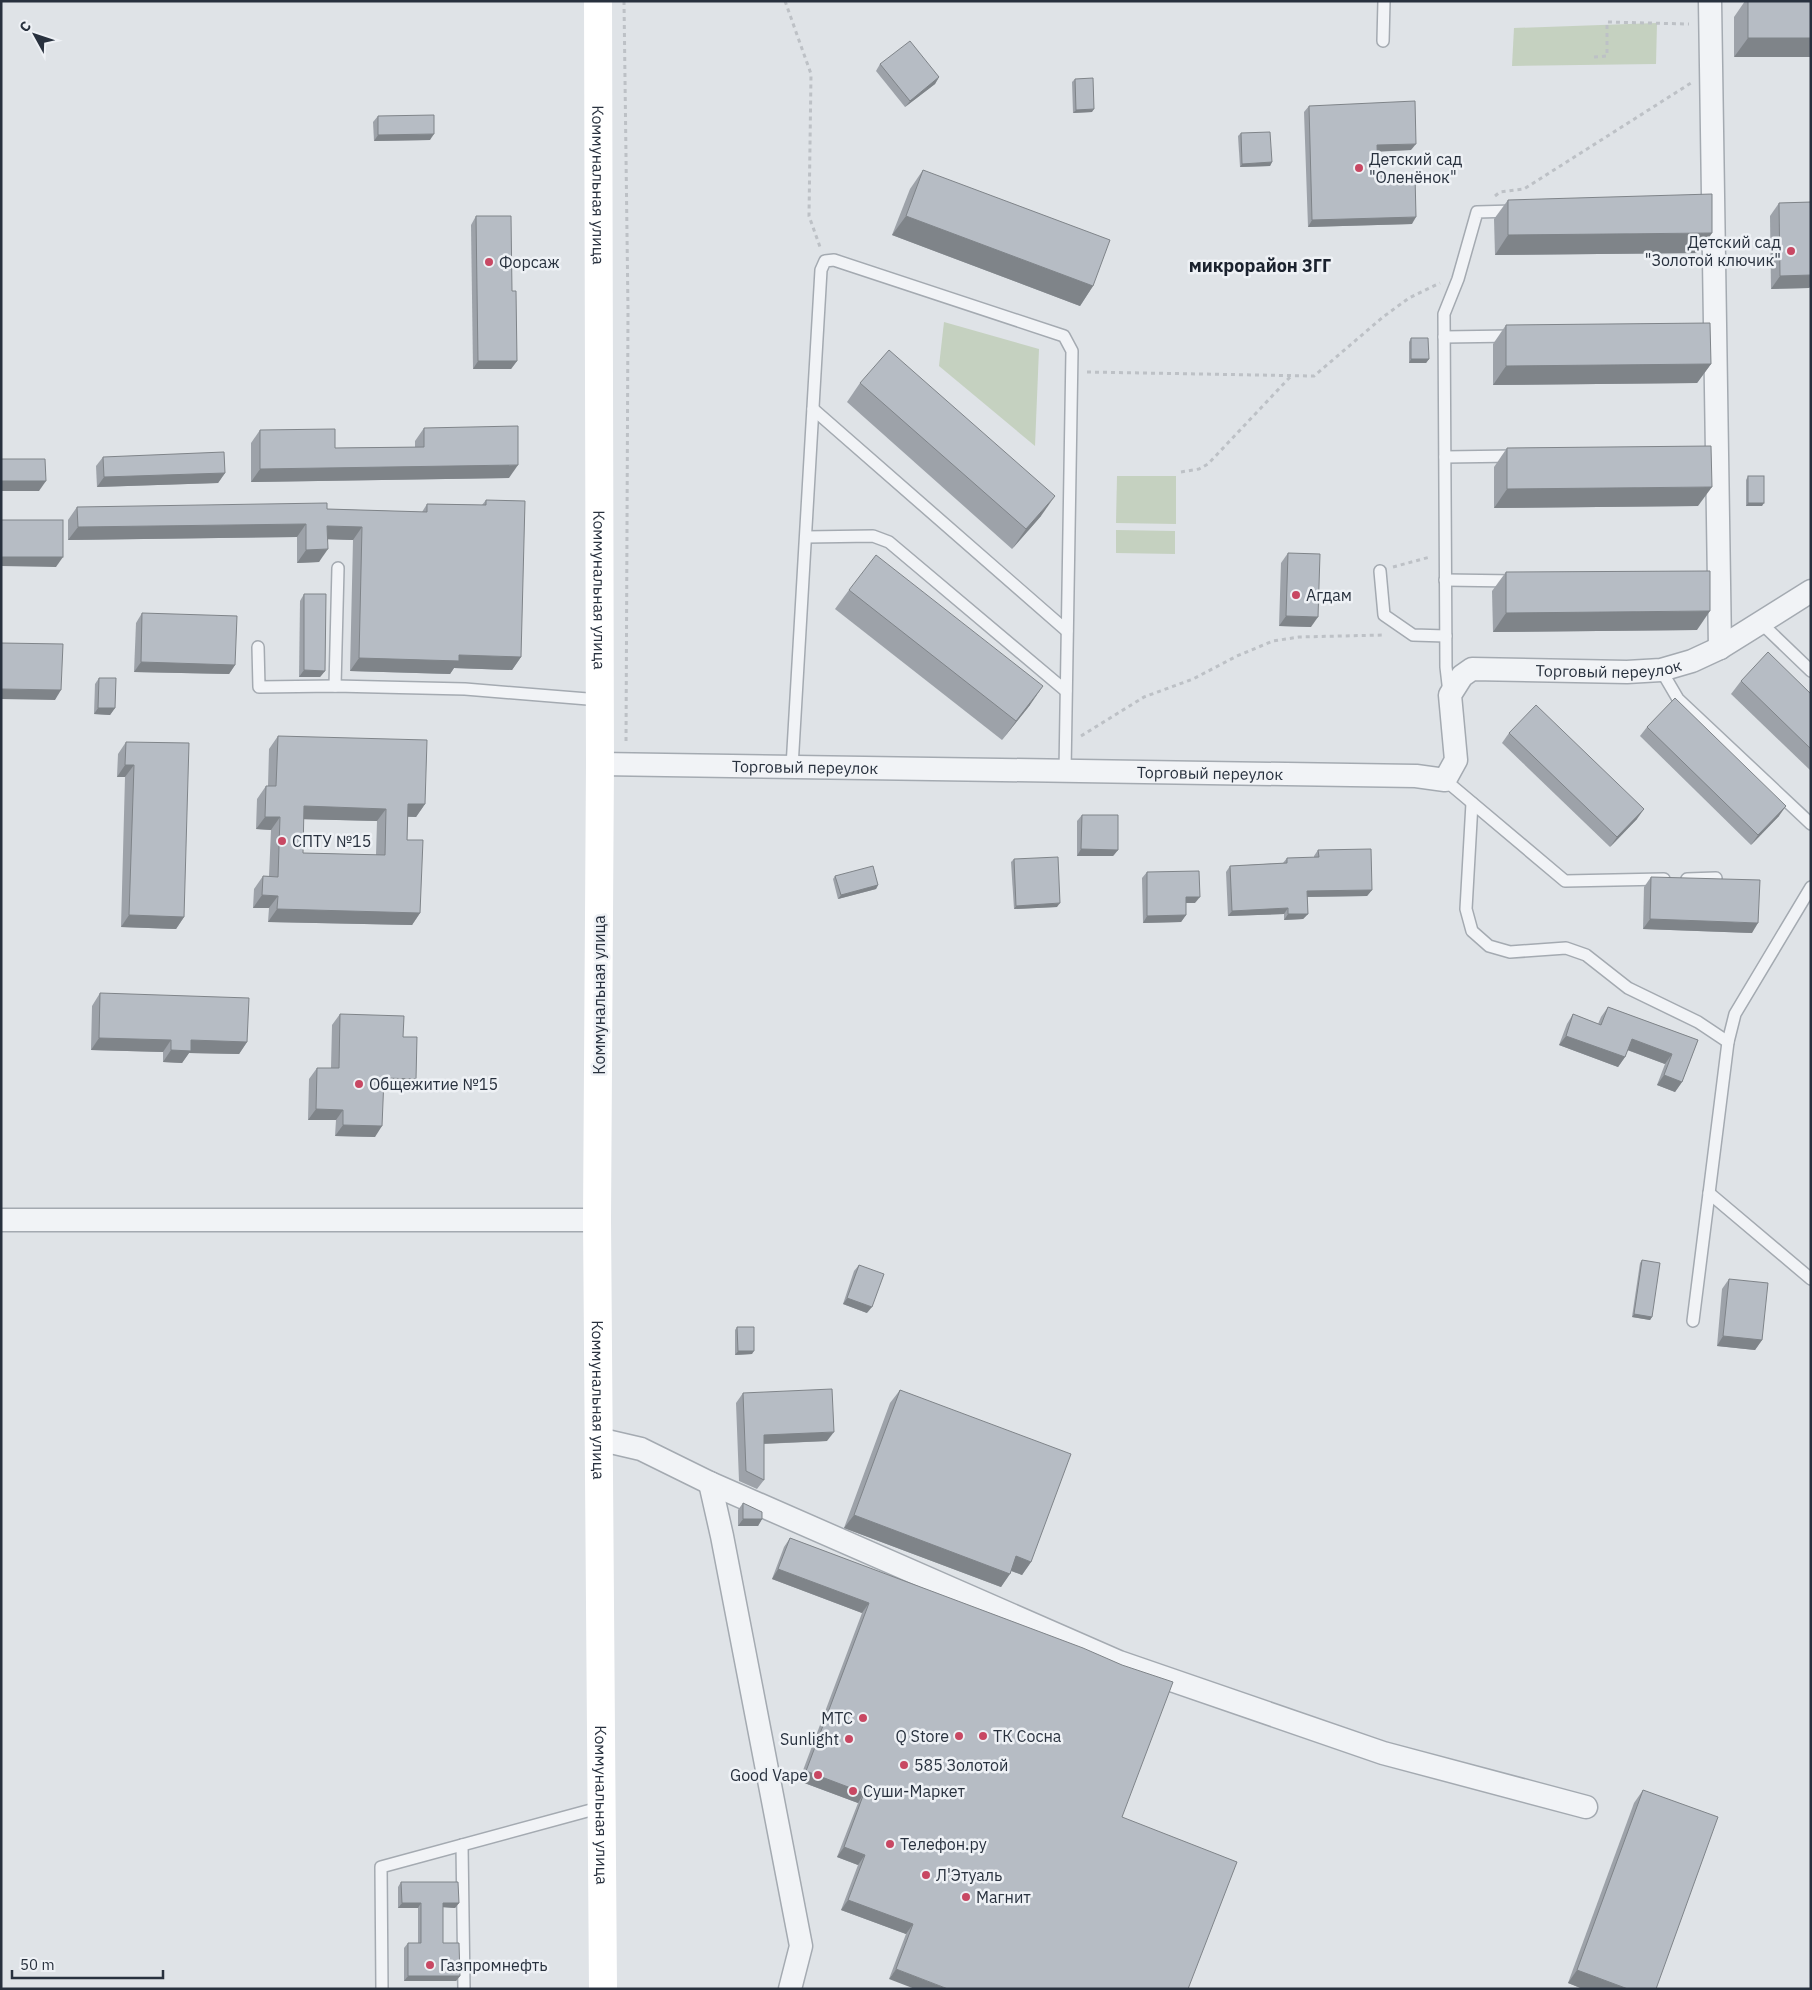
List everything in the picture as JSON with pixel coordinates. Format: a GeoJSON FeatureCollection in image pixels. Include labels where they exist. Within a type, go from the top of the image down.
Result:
{"type":"FeatureCollection","features":[{"type":"Feature","properties":{"kind":"main road","name":"Коммунальная улица"},"geometry":{"type":"LineString","coordinates":[[598,1],[600,764],[597,1220],[603,1989]]}},
{"type":"Feature","properties":{"kind":"street"},"geometry":{"type":"LineString","coordinates":[[1710,1],[1708,205],[1714,583],[1720,648]]}},
{"type":"Feature","properties":{"kind":"street","name":"Торговый переулок"},"geometry":{"type":"LineString","coordinates":[[1450,695],[1462,676],[1472,670],[1627,672],[1661,670],[1692,661],[1720,648],[1811,591]]}},
{"type":"Feature","properties":{"kind":"street"},"geometry":{"type":"LineString","coordinates":[[1445,780],[1456,760],[1450,695]]}},
{"type":"Feature","properties":{"kind":"street","name":"Торговый переулок"},"geometry":{"type":"LineString","coordinates":[[600,764],[1416,776],[1445,780]]}},
{"type":"Feature","properties":{"kind":"street"},"geometry":{"type":"LineString","coordinates":[[1,1220],[597,1220]]}},
{"type":"Feature","properties":{"kind":"street"},"geometry":{"type":"LineString","coordinates":[[598,1439],[641,1448],[710,1482],[1119,1662],[1383,1753],[1586,1807]]}},
{"type":"Feature","properties":{"kind":"street"},"geometry":{"type":"LineString","coordinates":[[710,1482],[801,1946],[790,1989]]}},
{"type":"Feature","properties":{"kind":"lane"},"geometry":{"type":"LineString","coordinates":[[1383,41],[1384,1]]}},
{"type":"Feature","properties":{"kind":"lane"},"geometry":{"type":"LineString","coordinates":[[1450,695],[1446,666],[1444,314],[1458,279],[1477,212],[1526,210]]}},
{"type":"Feature","properties":{"kind":"lane"},"geometry":{"type":"LineString","coordinates":[[792,767],[821,270],[825,261],[834,260],[1064,336],[1072,351],[1065,771]]}},
{"type":"Feature","properties":{"kind":"lane"},"geometry":{"type":"LineString","coordinates":[[1444,337],[1521,336]]}},
{"type":"Feature","properties":{"kind":"lane"},"geometry":{"type":"LineString","coordinates":[[813,409],[1067,631]]}},
{"type":"Feature","properties":{"kind":"lane"},"geometry":{"type":"LineString","coordinates":[[1445,457],[1522,456]]}},
{"type":"Feature","properties":{"kind":"lane"},"geometry":{"type":"LineString","coordinates":[[806,537],[873,536],[889,542],[1066,691]]}},
{"type":"Feature","properties":{"kind":"lane"},"geometry":{"type":"LineString","coordinates":[[335,686],[338,568]]}},
{"type":"Feature","properties":{"kind":"lane"},"geometry":{"type":"LineString","coordinates":[[1380,571],[1384,615],[1413,634],[1446,636]]}},
{"type":"Feature","properties":{"kind":"lane"},"geometry":{"type":"LineString","coordinates":[[1445,580],[1523,581]]}},
{"type":"Feature","properties":{"kind":"lane"},"geometry":{"type":"LineString","coordinates":[[1761,623],[1811,671]]}},
{"type":"Feature","properties":{"kind":"lane"},"geometry":{"type":"LineString","coordinates":[[258,647],[259,687],[335,686],[465,689],[600,700]]}},
{"type":"Feature","properties":{"kind":"lane"},"geometry":{"type":"LineString","coordinates":[[1661,670],[1678,699],[1811,824]]}},
{"type":"Feature","properties":{"kind":"lane"},"geometry":{"type":"LineString","coordinates":[[1445,780],[1565,881],[1716,878]]}},
{"type":"Feature","properties":{"kind":"lane"},"geometry":{"type":"LineString","coordinates":[[1472,803],[1466,909],[1472,931],[1489,946],[1510,952],[1566,948],[1586,955],[1628,988],[1698,1022],[1728,1042]]}},
{"type":"Feature","properties":{"kind":"lane"},"geometry":{"type":"LineString","coordinates":[[1693,1320],[1728,1042],[1735,1014],[1811,887]]}},
{"type":"Feature","properties":{"kind":"lane"},"geometry":{"type":"LineString","coordinates":[[1709,1193],[1811,1279]]}},
{"type":"Feature","properties":{"kind":"lane"},"geometry":{"type":"LineString","coordinates":[[382,1989],[381,1867],[602,1807]]}},
{"type":"Feature","properties":{"kind":"lane"},"geometry":{"type":"LineString","coordinates":[[462,1845],[464,1989]]}},
{"type":"Feature","properties":{"kind":"path"},"geometry":{"type":"LineString","coordinates":[[785,1],[811,74],[809,216],[825,261]]}},
{"type":"Feature","properties":{"kind":"path"},"geometry":{"type":"LineString","coordinates":[[1594,57],[1607,56],[1607,22],[1710,24]]}},
{"type":"Feature","properties":{"kind":"path"},"geometry":{"type":"LineString","coordinates":[[1477,212],[1500,192],[1524,189],[1710,70]]}},
{"type":"Feature","properties":{"kind":"path"},"geometry":{"type":"LineString","coordinates":[[1072,372],[1314,376],[1383,317],[1409,298],[1446,279],[1458,279]]}},
{"type":"Feature","properties":{"kind":"path"},"geometry":{"type":"LineString","coordinates":[[1181,472],[1199,469],[1208,464],[1291,376]]}},
{"type":"Feature","properties":{"kind":"path"},"geometry":{"type":"LineString","coordinates":[[1380,571],[1445,552]]}},
{"type":"Feature","properties":{"kind":"path"},"geometry":{"type":"LineString","coordinates":[[1065,745],[1144,697],[1193,679],[1237,656],[1273,641],[1299,637],[1413,634]]}},
{"type":"Feature","properties":{"kind":"green space"},"geometry":{"type":"Polygon","coordinates":[[[1657,23],[1656,64],[1512,66],[1514,28],[1657,23]]]}},
{"type":"Feature","properties":{"kind":"green space"},"geometry":{"type":"Polygon","coordinates":[[[944,322],[1039,349],[1035,446],[939,366],[944,322]]]}},
{"type":"Feature","properties":{"kind":"green space"},"geometry":{"type":"Polygon","coordinates":[[[1117,476],[1176,476],[1176,524],[1116,523],[1117,476]]]}},
{"type":"Feature","properties":{"kind":"green space"},"geometry":{"type":"Polygon","coordinates":[[[1116,530],[1175,531],[1175,554],[1116,553],[1116,530]]]}},
{"type":"Feature","properties":{"kind":"building"},"geometry":{"type":"Polygon","coordinates":[[[1748,1],[1811,1],[1811,38],[1748,38],[1748,1]]]}},
{"type":"Feature","properties":{"kind":"building"},"geometry":{"type":"Polygon","coordinates":[[[910,41],[939,77],[910,101],[880,64],[910,41]]]}},
{"type":"Feature","properties":{"kind":"building"},"geometry":{"type":"Polygon","coordinates":[[[1093,78],[1094,109],[1076,110],[1075,79],[1093,78]]]}},
{"type":"Feature","properties":{"kind":"building","name":"Детский сад \"Оленёнок\""},"geometry":{"type":"Polygon","coordinates":[[[1415,101],[1416,144],[1377,145],[1378,176],[1415,175],[1416,217],[1312,220],[1309,106],[1415,101]]]}},
{"type":"Feature","properties":{"kind":"building"},"geometry":{"type":"Polygon","coordinates":[[[434,115],[434,134],[378,135],[378,116],[434,115]]]}},
{"type":"Feature","properties":{"kind":"building"},"geometry":{"type":"Polygon","coordinates":[[[1270,132],[1272,162],[1242,164],[1241,133],[1270,132]]]}},
{"type":"Feature","properties":{"kind":"building"},"geometry":{"type":"Polygon","coordinates":[[[923,170],[1110,240],[1093,286],[906,216],[923,170]]]}},
{"type":"Feature","properties":{"kind":"building"},"geometry":{"type":"Polygon","coordinates":[[[1712,194],[1712,233],[1508,235],[1508,200],[1712,194]]]}},
{"type":"Feature","properties":{"kind":"building","name":"Детский сад \"Золотой ключик\""},"geometry":{"type":"Polygon","coordinates":[[[1811,202],[1811,275],[1780,276],[1779,203],[1811,202]]]}},
{"type":"Feature","properties":{"kind":"building"},"geometry":{"type":"Polygon","coordinates":[[[476,216],[511,216],[512,291],[516,291],[517,361],[478,361],[476,216]]]}},
{"type":"Feature","properties":{"kind":"building"},"geometry":{"type":"Polygon","coordinates":[[[1710,323],[1711,364],[1506,366],[1506,325],[1710,323]]]}},
{"type":"Feature","properties":{"kind":"building"},"geometry":{"type":"Polygon","coordinates":[[[1411,338],[1428,338],[1429,359],[1411,359],[1411,338]]]}},
{"type":"Feature","properties":{"kind":"building"},"geometry":{"type":"Polygon","coordinates":[[[889,350],[1055,496],[1026,529],[860,383],[889,350]]]}},
{"type":"Feature","properties":{"kind":"building"},"geometry":{"type":"Polygon","coordinates":[[[518,426],[518,465],[260,469],[260,430],[335,429],[335,448],[424,447],[424,428],[518,426]]]}},
{"type":"Feature","properties":{"kind":"building"},"geometry":{"type":"Polygon","coordinates":[[[1711,446],[1712,487],[1507,489],[1507,448],[1711,446]]]}},
{"type":"Feature","properties":{"kind":"building"},"geometry":{"type":"Polygon","coordinates":[[[224,452],[225,473],[104,477],[103,457],[224,452]]]}},
{"type":"Feature","properties":{"kind":"building"},"geometry":{"type":"Polygon","coordinates":[[[1,459],[45,459],[46,481],[1,481],[1,459]]]}},
{"type":"Feature","properties":{"kind":"building"},"geometry":{"type":"Polygon","coordinates":[[[1748,476],[1764,476],[1764,503],[1748,503],[1748,476]]]}},
{"type":"Feature","properties":{"kind":"building"},"geometry":{"type":"Polygon","coordinates":[[[486,500],[525,501],[521,657],[459,655],[459,661],[359,658],[362,527],[327,526],[328,549],[306,550],[306,524],[78,527],[77,507],[327,503],[327,509],[427,512],[427,504],[486,505],[486,500]]]}},
{"type":"Feature","properties":{"kind":"building"},"geometry":{"type":"Polygon","coordinates":[[[1,520],[63,520],[63,557],[1,557],[1,520]]]}},
{"type":"Feature","properties":{"kind":"building","name":"Агдам"},"geometry":{"type":"Polygon","coordinates":[[[1288,553],[1320,554],[1318,617],[1286,616],[1288,553]]]}},
{"type":"Feature","properties":{"kind":"building"},"geometry":{"type":"Polygon","coordinates":[[[876,555],[1043,686],[1016,721],[849,590],[876,555]]]}},
{"type":"Feature","properties":{"kind":"building"},"geometry":{"type":"Polygon","coordinates":[[[1710,571],[1710,611],[1506,613],[1506,572],[1710,571]]]}},
{"type":"Feature","properties":{"kind":"building"},"geometry":{"type":"Polygon","coordinates":[[[304,594],[326,594],[325,671],[304,670],[304,594]]]}},
{"type":"Feature","properties":{"kind":"building"},"geometry":{"type":"Polygon","coordinates":[[[142,613],[237,616],[235,665],[141,662],[142,613]]]}},
{"type":"Feature","properties":{"kind":"building"},"geometry":{"type":"Polygon","coordinates":[[[1,643],[63,644],[61,690],[1,689],[1,643]]]}},
{"type":"Feature","properties":{"kind":"building"},"geometry":{"type":"Polygon","coordinates":[[[1768,652],[1811,694],[1811,749],[1741,681],[1768,652]]]}},
{"type":"Feature","properties":{"kind":"building"},"geometry":{"type":"Polygon","coordinates":[[[99,678],[116,678],[115,708],[98,708],[99,678]]]}},
{"type":"Feature","properties":{"kind":"building"},"geometry":{"type":"Polygon","coordinates":[[[1675,698],[1786,806],[1758,835],[1647,727],[1675,698]]]}},
{"type":"Feature","properties":{"kind":"building"},"geometry":{"type":"Polygon","coordinates":[[[1536,705],[1644,809],[1617,837],[1509,733],[1536,705]]]}},
{"type":"Feature","properties":{"kind":"building","name":"СПТУ №15"},"geometry":{"type":"Polygon","coordinates":[[[278,736],[427,740],[425,804],[408,804],[407,840],[423,840],[420,913],[277,909],[278,896],[262,895],[263,876],[278,877],[280,817],[265,817],[266,786],[276,786],[278,736]],[[304,806],[303,853],[385,855],[386,809],[304,806]]]}},
{"type":"Feature","properties":{"kind":"building"},"geometry":{"type":"Polygon","coordinates":[[[126,742],[189,743],[184,917],[129,915],[134,765],[125,765],[126,742]]]}},
{"type":"Feature","properties":{"kind":"building"},"geometry":{"type":"Polygon","coordinates":[[[1082,815],[1118,815],[1118,850],[1081,849],[1082,815]]]}},
{"type":"Feature","properties":{"kind":"building"},"geometry":{"type":"Polygon","coordinates":[[[1371,849],[1372,890],[1307,891],[1308,914],[1288,914],[1288,908],[1232,911],[1230,866],[1287,863],[1287,858],[1319,857],[1318,850],[1371,849]]]}},
{"type":"Feature","properties":{"kind":"building"},"geometry":{"type":"Polygon","coordinates":[[[1058,857],[1060,903],[1016,906],[1014,859],[1058,857]]]}},
{"type":"Feature","properties":{"kind":"building"},"geometry":{"type":"Polygon","coordinates":[[[873,866],[878,885],[841,895],[835,876],[873,866]]]}},
{"type":"Feature","properties":{"kind":"building"},"geometry":{"type":"Polygon","coordinates":[[[1199,871],[1200,897],[1186,897],[1186,915],[1147,916],[1147,872],[1199,871]]]}},
{"type":"Feature","properties":{"kind":"building"},"geometry":{"type":"Polygon","coordinates":[[[1651,877],[1760,880],[1758,923],[1650,919],[1651,877]]]}},
{"type":"Feature","properties":{"kind":"building"},"geometry":{"type":"Polygon","coordinates":[[[100,993],[249,998],[247,1042],[191,1040],[191,1051],[171,1050],[171,1040],[99,1038],[100,993]]]}},
{"type":"Feature","properties":{"kind":"building"},"geometry":{"type":"Polygon","coordinates":[[[1608,1007],[1698,1040],[1682,1082],[1664,1075],[1672,1054],[1632,1039],[1625,1057],[1566,1036],[1573,1014],[1601,1025],[1608,1007]]]}},
{"type":"Feature","properties":{"kind":"building","name":"Общежитие №15"},"geometry":{"type":"Polygon","coordinates":[[[340,1014],[404,1016],[403,1037],[417,1037],[416,1079],[384,1078],[382,1126],[343,1125],[343,1110],[316,1109],[317,1068],[339,1068],[340,1014]]]}},
{"type":"Feature","properties":{"kind":"building"},"geometry":{"type":"Polygon","coordinates":[[[1642,1260],[1660,1263],[1652,1317],[1634,1314],[1642,1260]]]}},
{"type":"Feature","properties":{"kind":"building"},"geometry":{"type":"Polygon","coordinates":[[[859,1265],[884,1274],[872,1307],[847,1298],[859,1265]]]}},
{"type":"Feature","properties":{"kind":"building"},"geometry":{"type":"Polygon","coordinates":[[[1729,1279],[1768,1283],[1762,1340],[1723,1336],[1729,1279]]]}},
{"type":"Feature","properties":{"kind":"building"},"geometry":{"type":"Polygon","coordinates":[[[737,1327],[754,1327],[754,1351],[738,1351],[737,1327]]]}},
{"type":"Feature","properties":{"kind":"building"},"geometry":{"type":"Polygon","coordinates":[[[832,1389],[834,1432],[764,1435],[764,1480],[746,1471],[743,1393],[832,1389]]]}},
{"type":"Feature","properties":{"kind":"building"},"geometry":{"type":"Polygon","coordinates":[[[900,1390],[1071,1454],[1031,1562],[1016,1556],[1010,1574],[854,1515],[900,1390]]]}},
{"type":"Feature","properties":{"kind":"building"},"geometry":{"type":"Polygon","coordinates":[[[743,1503],[762,1512],[762,1519],[743,1519],[743,1503]]]}},
{"type":"Feature","properties":{"kind":"building"},"geometry":{"type":"Polygon","coordinates":[[[790,1538],[1083,1648],[1122,1665],[1173,1682],[1122,1817],[1237,1862],[1188,1989],[948,1989],[896,1969],[913,1924],[848,1900],[865,1855],[844,1847],[864,1793],[806,1771],[869,1603],[778,1569],[790,1538]]]}},
{"type":"Feature","properties":{"kind":"building"},"geometry":{"type":"Polygon","coordinates":[[[1643,1790],[1718,1817],[1656,1989],[1628,1989],[1577,1970],[1643,1790]]]}},
{"type":"Feature","properties":{"kind":"building"},"geometry":{"type":"Polygon","coordinates":[[[401,1882],[458,1882],[459,1903],[443,1903],[443,1943],[459,1943],[460,1976],[408,1976],[408,1943],[421,1943],[421,1903],[402,1903],[401,1882]]]}},
{"type":"Feature","properties":{"kind":"place","name":"Детский сад \"Оленёнок\""},"geometry":{"type":"Point","coordinates":[1359,168]}},
{"type":"Feature","properties":{"kind":"place","name":"Детский сад \"Золотой ключик\""},"geometry":{"type":"Point","coordinates":[1791,251]}},
{"type":"Feature","properties":{"kind":"place","name":"Форсаж"},"geometry":{"type":"Point","coordinates":[489,262]}},
{"type":"Feature","properties":{"kind":"place","name":"Агдам"},"geometry":{"type":"Point","coordinates":[1296,595]}},
{"type":"Feature","properties":{"kind":"place","name":"СПТУ №15"},"geometry":{"type":"Point","coordinates":[282,841]}},
{"type":"Feature","properties":{"kind":"place","name":"Общежитие №15"},"geometry":{"type":"Point","coordinates":[359,1084]}},
{"type":"Feature","properties":{"kind":"place","name":"МТС"},"geometry":{"type":"Point","coordinates":[863,1718]}},
{"type":"Feature","properties":{"kind":"place","name":"Q Store"},"geometry":{"type":"Point","coordinates":[959,1736]}},
{"type":"Feature","properties":{"kind":"place","name":"ТК Сосна"},"geometry":{"type":"Point","coordinates":[983,1736]}},
{"type":"Feature","properties":{"kind":"place","name":"Sunlight"},"geometry":{"type":"Point","coordinates":[849,1739]}},
{"type":"Feature","properties":{"kind":"place","name":"585 Золотой"},"geometry":{"type":"Point","coordinates":[904,1765]}},
{"type":"Feature","properties":{"kind":"place","name":"Good Vape"},"geometry":{"type":"Point","coordinates":[818,1775]}},
{"type":"Feature","properties":{"kind":"place","name":"Суши-Маркет"},"geometry":{"type":"Point","coordinates":[853,1791]}},
{"type":"Feature","properties":{"kind":"place","name":"Телефон.ру"},"geometry":{"type":"Point","coordinates":[890,1844]}},
{"type":"Feature","properties":{"kind":"place","name":"Л'Этуаль"},"geometry":{"type":"Point","coordinates":[926,1875]}},
{"type":"Feature","properties":{"kind":"place","name":"Магнит"},"geometry":{"type":"Point","coordinates":[966,1897]}},
{"type":"Feature","properties":{"kind":"place","name":"Газпромнефть"},"geometry":{"type":"Point","coordinates":[430,1965]}},
{"type":"Feature","properties":{"kind":"district","name":"микрорайон 3ГГ"},"geometry":{"type":"Point","coordinates":[1260,265]}}]}
